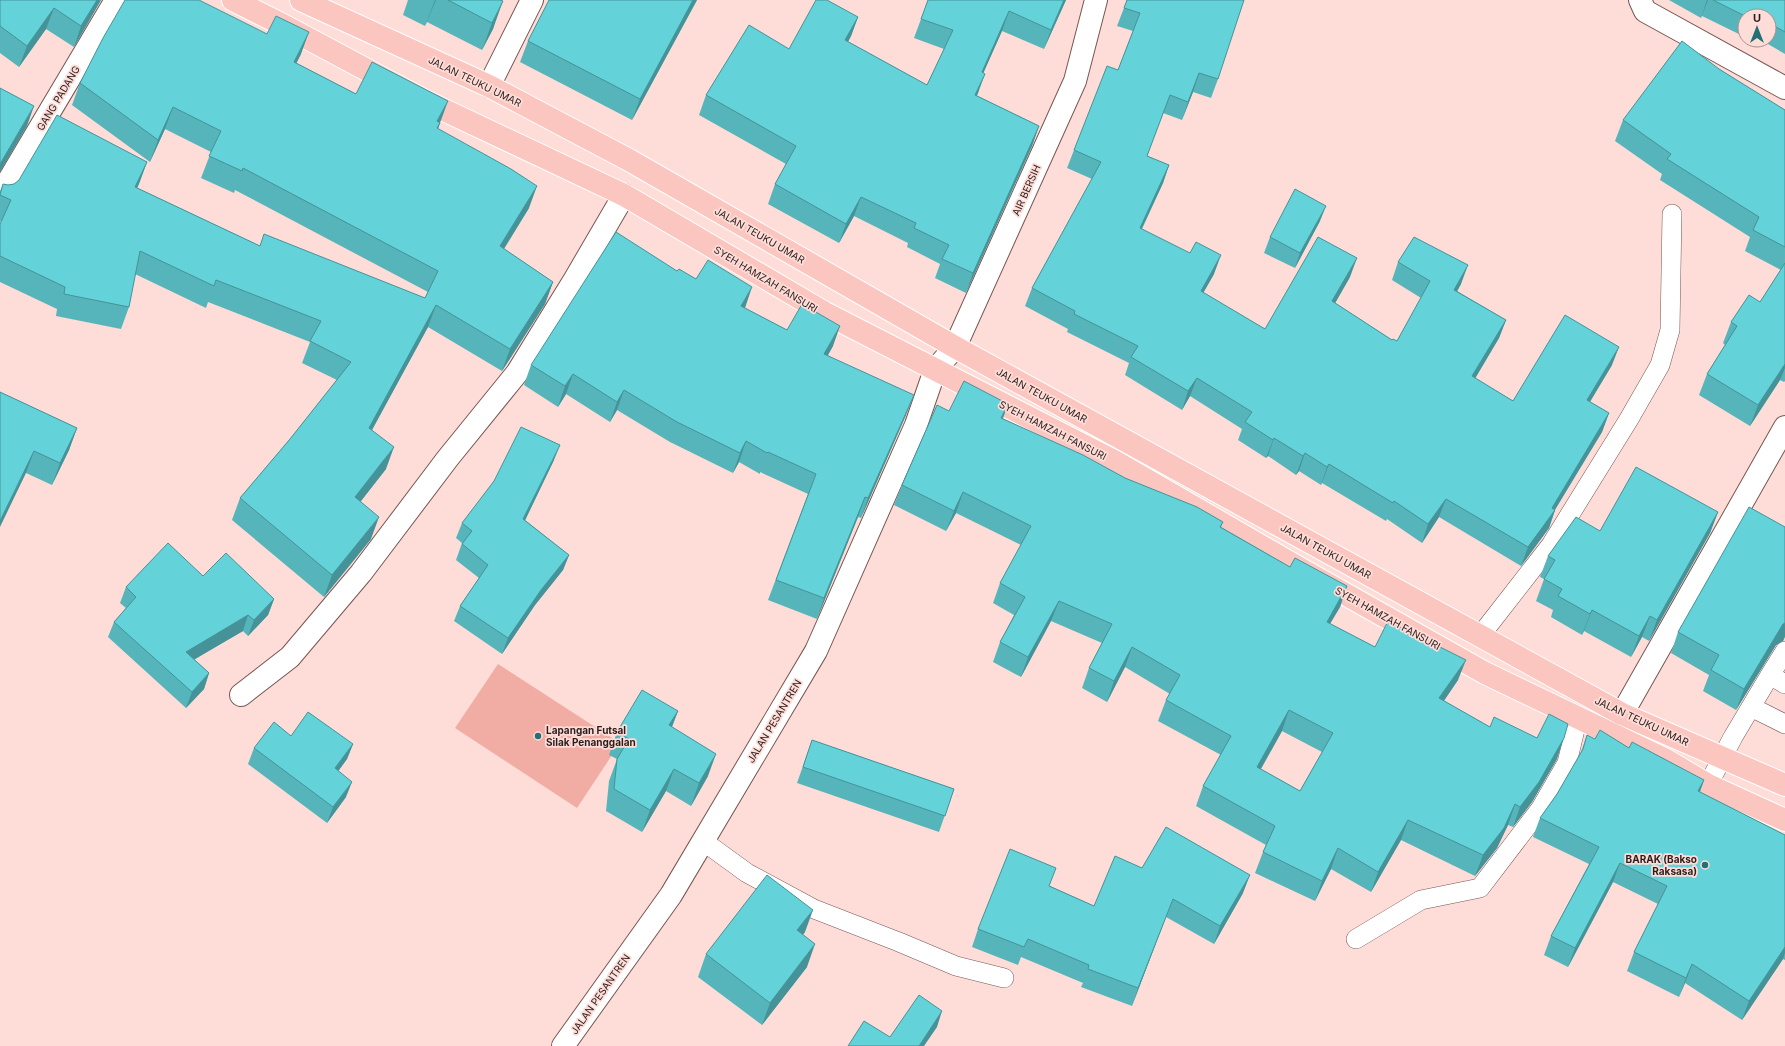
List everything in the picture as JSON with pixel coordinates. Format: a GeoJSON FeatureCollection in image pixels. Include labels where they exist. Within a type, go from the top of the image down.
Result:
{"type":"FeatureCollection","features":[{"type":"Feature","properties":{"kind":"highway","name":"SYEH HAMZAH FANSURI"},"geometry":{"type":"LineString","coordinates":[[233,0],[425,101],[624,195],[825,313],[1114,461],[1299,568],[1485,672],[1666,760],[1708,785],[1785,820]]}},
{"type":"Feature","properties":{"kind":"highway","name":"JALAN TEUKU UMAR"},"geometry":{"type":"LineString","coordinates":[[301,0],[489,86],[629,160],[955,347],[1622,714],[1785,785]]}},
{"type":"Feature","properties":{"kind":"street","name":"GANG PADANG"},"geometry":{"type":"LineString","coordinates":[[0,195],[116,0]]}},
{"type":"Feature","properties":{"kind":"street"},"geometry":{"type":"LineString","coordinates":[[489,86],[532,0]]}},
{"type":"Feature","properties":{"kind":"street","name":"AIR BERSIH"},"geometry":{"type":"LineString","coordinates":[[935,370],[955,347],[1075,81],[1096,0]]}},
{"type":"Feature","properties":{"kind":"street"},"geometry":{"type":"LineString","coordinates":[[1640,0],[1645,11],[1785,88]]}},
{"type":"Feature","properties":{"kind":"street"},"geometry":{"type":"LineString","coordinates":[[241,695],[290,657],[361,573],[448,458],[516,372],[575,279],[624,195]]}},
{"type":"Feature","properties":{"kind":"street","name":"JALAN PESANTREN"},"geometry":{"type":"LineString","coordinates":[[563,1046],[671,895],[816,651],[916,425],[935,370]]}},
{"type":"Feature","properties":{"kind":"street"},"geometry":{"type":"LineString","coordinates":[[1622,714],[1785,427]]}},
{"type":"Feature","properties":{"kind":"lane"},"geometry":{"type":"LineString","coordinates":[[1480,636],[1551,545],[1629,419],[1660,365],[1670,330],[1672,214]]}},
{"type":"Feature","properties":{"kind":"lane"},"geometry":{"type":"LineString","coordinates":[[1708,785],[1733,737],[1751,707],[1778,680],[1785,651]]}},
{"type":"Feature","properties":{"kind":"lane"},"geometry":{"type":"LineString","coordinates":[[1751,707],[1785,724]]}},
{"type":"Feature","properties":{"kind":"lane"},"geometry":{"type":"LineString","coordinates":[[1356,938],[1421,900],[1480,888],[1541,808],[1567,763],[1578,716]]}},
{"type":"Feature","properties":{"kind":"lane"},"geometry":{"type":"LineString","coordinates":[[704,841],[747,873],[814,909],[956,966],[1004,978]]}},
{"type":"Feature","properties":{"kind":"shaded area","name":"Lapangan Futsal Silak Penanggalan"},"geometry":{"type":"Polygon","coordinates":[[[498,664],[620,743],[577,808],[455,728],[498,664]]]}},
{"type":"Feature","properties":{"kind":"building"},"geometry":{"type":"Polygon","coordinates":[[[0,0],[97,0],[81,26],[54,8],[27,46],[0,26],[0,0]]]}},
{"type":"Feature","properties":{"kind":"building"},"geometry":{"type":"Polygon","coordinates":[[[125,0],[199,0],[267,34],[276,16],[309,32],[294,62],[356,94],[372,62],[448,101],[437,121],[440,123],[437,128],[511,169],[537,186],[500,246],[553,282],[510,349],[436,305],[369,428],[394,447],[355,497],[379,517],[332,575],[240,498],[290,439],[351,362],[310,341],[321,321],[216,280],[214,286],[140,251],[129,307],[64,294],[65,287],[0,256],[0,224],[11,200],[0,195],[3,184],[14,184],[19,180],[57,115],[147,162],[135,187],[260,246],[264,234],[425,298],[438,271],[243,168],[242,171],[209,156],[221,131],[173,107],[158,140],[80,83],[103,38],[125,0]]]}},
{"type":"Feature","properties":{"kind":"building"},"geometry":{"type":"Polygon","coordinates":[[[448,0],[500,0],[503,1],[492,23],[448,0]]]}},
{"type":"Feature","properties":{"kind":"building"},"geometry":{"type":"Polygon","coordinates":[[[549,0],[693,0],[640,99],[528,41],[549,0]]]}},
{"type":"Feature","properties":{"kind":"building"},"geometry":{"type":"Polygon","coordinates":[[[816,0],[827,0],[858,17],[845,40],[927,85],[953,30],[921,19],[928,0],[1064,0],[1051,30],[1009,11],[982,72],[985,74],[975,95],[1039,126],[973,273],[942,259],[949,245],[914,228],[916,223],[861,197],[846,224],[775,184],[796,146],[706,95],[749,25],[789,49],[816,0]]]}},
{"type":"Feature","properties":{"kind":"building"},"geometry":{"type":"Polygon","coordinates":[[[1127,0],[1244,0],[1218,79],[1199,73],[1188,102],[1170,95],[1147,156],[1169,165],[1140,228],[1190,253],[1196,242],[1221,255],[1201,291],[1265,329],[1318,237],[1357,258],[1332,301],[1392,340],[1397,341],[1430,281],[1398,262],[1414,237],[1468,265],[1454,290],[1506,320],[1472,376],[1513,401],[1565,315],[1619,347],[1587,400],[1609,413],[1552,508],[1555,510],[1528,547],[1446,499],[1428,524],[1394,501],[1393,503],[1329,464],[1327,467],[1305,453],[1303,456],[1274,438],[1273,440],[1245,422],[1252,412],[1197,378],[1188,391],[1131,357],[1138,346],[1074,314],[1075,311],[1032,288],[1101,162],[1074,150],[1107,66],[1118,70],[1140,13],[1124,8],[1127,0]]]}},
{"type":"Feature","properties":{"kind":"building"},"geometry":{"type":"Polygon","coordinates":[[[1713,0],[1785,0],[1785,32],[1777,28],[1777,8],[1737,8],[1737,12],[1713,0]]]}},
{"type":"Feature","properties":{"kind":"building"},"geometry":{"type":"Polygon","coordinates":[[[1682,41],[1719,69],[1785,110],[1785,247],[1753,230],[1759,217],[1667,159],[1671,154],[1623,120],[1682,41]]]}},
{"type":"Feature","properties":{"kind":"building"},"geometry":{"type":"Polygon","coordinates":[[[0,88],[34,106],[0,164],[0,88]]]}},
{"type":"Feature","properties":{"kind":"building"},"geometry":{"type":"Polygon","coordinates":[[[1295,189],[1326,206],[1300,253],[1270,237],[1295,189]]]}},
{"type":"Feature","properties":{"kind":"building"},"geometry":{"type":"Polygon","coordinates":[[[616,232],[677,271],[679,269],[696,279],[708,260],[752,287],[741,306],[787,330],[802,304],[840,326],[824,354],[914,395],[868,498],[865,497],[824,598],[776,580],[816,474],[768,452],[767,453],[746,441],[740,453],[677,422],[624,390],[617,402],[573,374],[565,386],[531,365],[616,232]]]}},
{"type":"Feature","properties":{"kind":"building"},"geometry":{"type":"Polygon","coordinates":[[[1785,263],[1785,364],[1758,405],[1707,374],[1737,326],[1731,322],[1749,295],[1760,302],[1785,263]]]}},
{"type":"Feature","properties":{"kind":"building"},"geometry":{"type":"Polygon","coordinates":[[[964,381],[1008,404],[1001,418],[1083,455],[1125,478],[1197,507],[1223,522],[1220,527],[1290,567],[1295,558],[1347,586],[1327,622],[1375,647],[1388,621],[1466,660],[1439,698],[1490,727],[1494,717],[1537,738],[1549,714],[1568,724],[1564,738],[1539,782],[1520,807],[1515,804],[1504,828],[1483,855],[1408,820],[1378,872],[1338,848],[1322,881],[1263,852],[1275,826],[1203,786],[1231,736],[1166,700],[1180,675],[1132,647],[1114,681],[1089,668],[1112,624],[1059,601],[1028,657],[1000,642],[1025,597],[1000,583],[1031,526],[963,492],[954,511],[902,485],[937,405],[949,411],[964,381]],[[1289,710],[1257,767],[1300,791],[1333,733],[1289,710]]]}},
{"type":"Feature","properties":{"kind":"building"},"geometry":{"type":"Polygon","coordinates":[[[0,392],[77,428],[60,463],[34,451],[0,521],[0,392]]]}},
{"type":"Feature","properties":{"kind":"building"},"geometry":{"type":"Polygon","coordinates":[[[521,427],[560,445],[523,519],[569,555],[541,590],[508,638],[460,606],[488,565],[462,544],[472,531],[462,523],[494,481],[521,427]]]}},
{"type":"Feature","properties":{"kind":"building"},"geometry":{"type":"Polygon","coordinates":[[[1636,467],[1718,512],[1657,620],[1650,616],[1639,636],[1592,610],[1590,614],[1558,596],[1562,589],[1544,579],[1555,560],[1548,556],[1576,517],[1600,531],[1636,467]]]}},
{"type":"Feature","properties":{"kind":"building"},"geometry":{"type":"Polygon","coordinates":[[[1749,507],[1785,527],[1785,623],[1744,689],[1711,670],[1719,655],[1678,632],[1749,507]]]}},
{"type":"Feature","properties":{"kind":"building"},"geometry":{"type":"Polygon","coordinates":[[[168,543],[203,576],[226,553],[274,599],[254,620],[248,615],[186,652],[209,673],[192,692],[114,622],[136,597],[126,587],[168,543]]]}},
{"type":"Feature","properties":{"kind":"building"},"geometry":{"type":"Polygon","coordinates":[[[642,690],[678,711],[669,725],[716,754],[699,783],[674,769],[650,810],[614,789],[617,759],[629,739],[617,732],[642,690]]]}},
{"type":"Feature","properties":{"kind":"building"},"geometry":{"type":"Polygon","coordinates":[[[308,712],[353,744],[335,768],[352,782],[333,807],[254,748],[274,722],[291,736],[308,712]]]}},
{"type":"Feature","properties":{"kind":"building"},"geometry":{"type":"Polygon","coordinates":[[[1600,730],[1629,748],[1632,742],[1704,780],[1698,791],[1785,835],[1785,947],[1749,1001],[1692,964],[1686,978],[1634,952],[1667,886],[1620,863],[1575,948],[1551,936],[1599,847],[1540,818],[1557,794],[1583,749],[1587,735],[1595,739],[1600,730]]]}},
{"type":"Feature","properties":{"kind":"building"},"geometry":{"type":"Polygon","coordinates":[[[812,740],[954,789],[945,816],[803,767],[812,740]]]}},
{"type":"Feature","properties":{"kind":"building"},"geometry":{"type":"Polygon","coordinates":[[[1166,827],[1250,875],[1220,926],[1173,899],[1138,988],[1088,969],[1089,965],[1028,939],[1024,947],[978,929],[1010,849],[1056,868],[1049,886],[1094,906],[1115,856],[1142,868],[1166,827]]]}},
{"type":"Feature","properties":{"kind":"building"},"geometry":{"type":"Polygon","coordinates":[[[767,875],[813,910],[797,930],[815,944],[770,1003],[706,954],[767,875]]]}},
{"type":"Feature","properties":{"kind":"building"},"geometry":{"type":"Polygon","coordinates":[[[919,995],[942,1011],[919,1046],[848,1046],[864,1021],[890,1037],[919,995]]]}},
{"type":"Feature","properties":{"kind":"place","name":"Lapangan Futsal Silak Penanggalan"},"geometry":{"type":"Point","coordinates":[538,736]}},
{"type":"Feature","properties":{"kind":"place","name":"BARAK (Bakso Raksasa)"},"geometry":{"type":"Point","coordinates":[1705,865]}}]}
